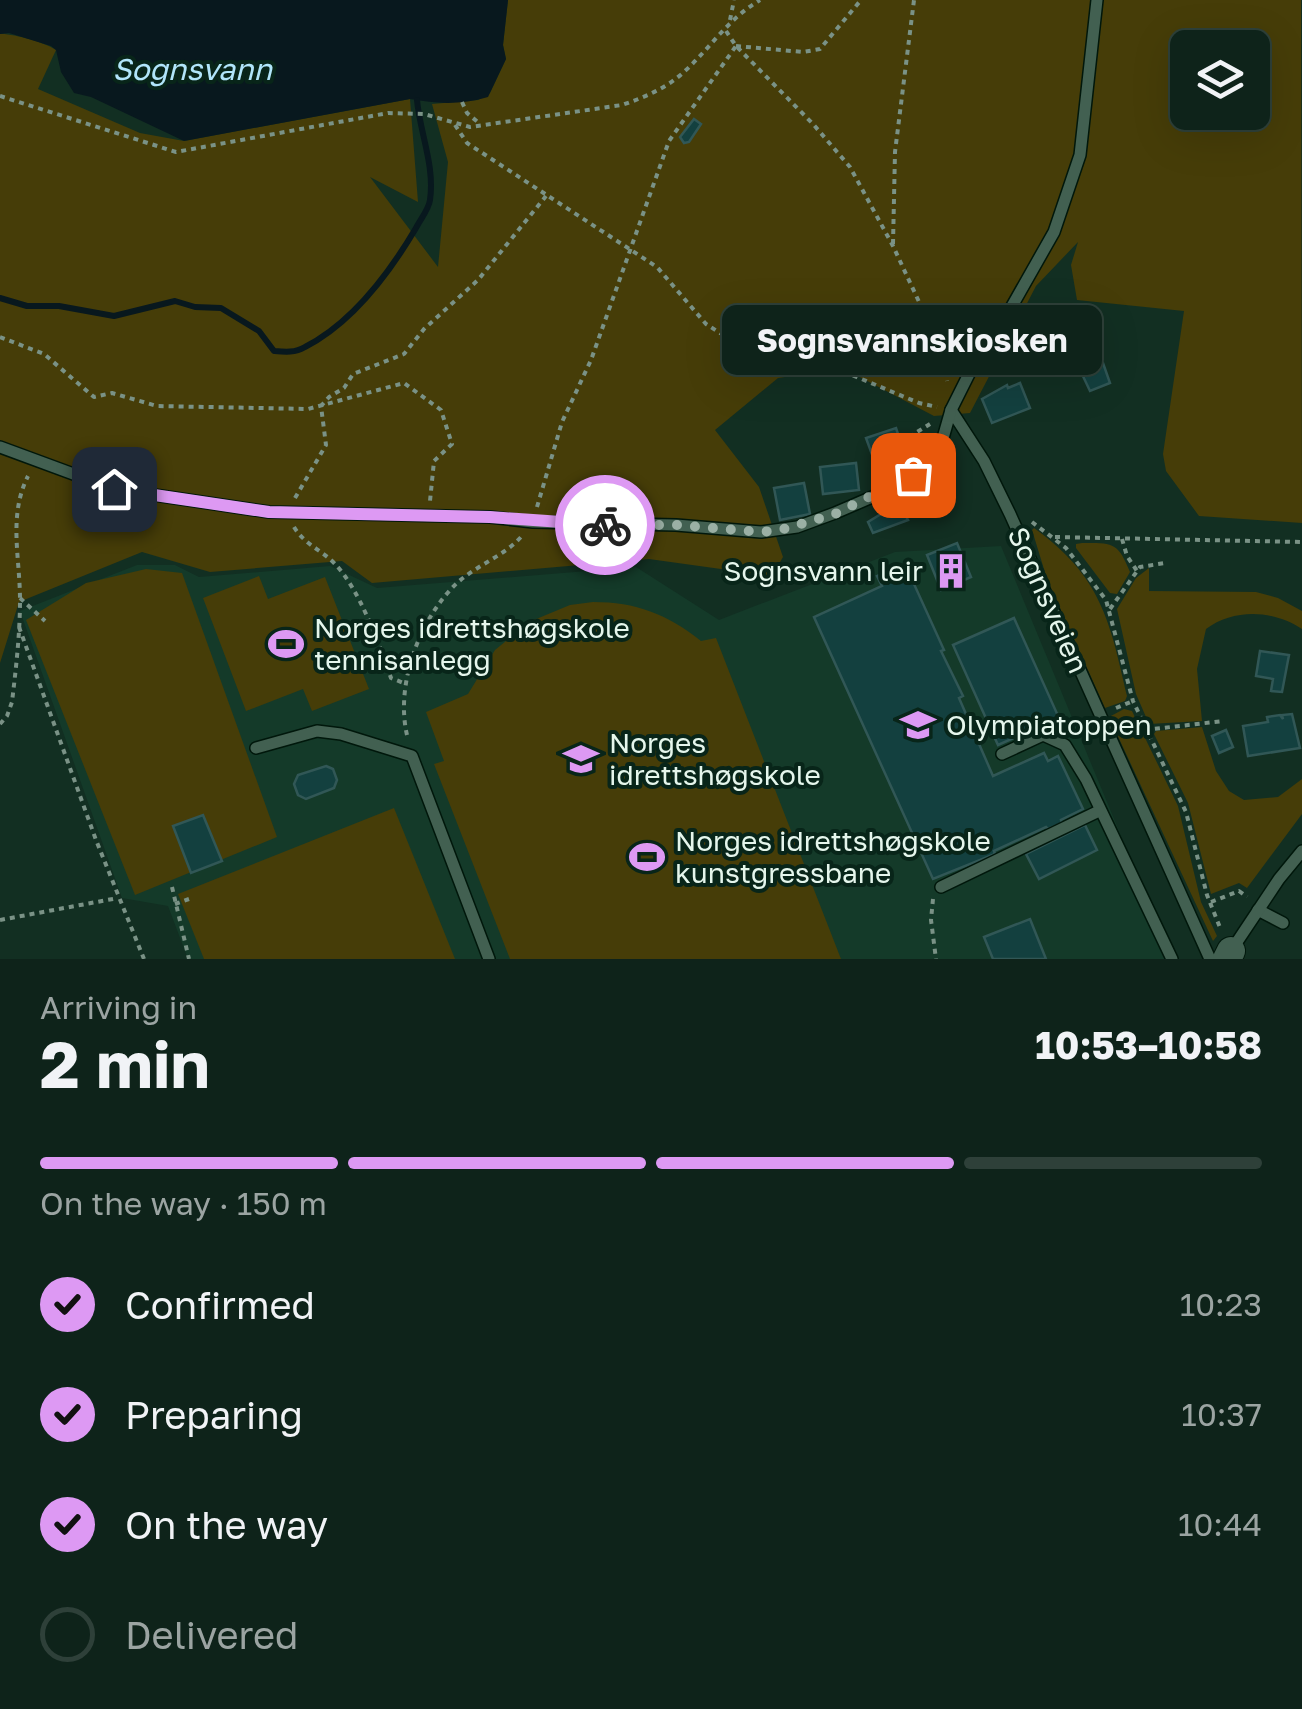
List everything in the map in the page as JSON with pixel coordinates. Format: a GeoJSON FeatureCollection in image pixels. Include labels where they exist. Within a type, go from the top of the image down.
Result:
{"type":"FeatureCollection","features":[{"type":"Feature","properties":{"kind":"lane"},"geometry":{"type":"LineString","coordinates":[[0,447],[114,489],[213,506],[292,513],[490,517],[761,532],[796,527],[873,498],[926,466],[940,452],[951,410],[971,370],[990,345],[1054,232],[1071,188],[1083,136],[1097,0]]}},
{"type":"Feature","properties":{"kind":"lane","name":"Sognsveien"},"geometry":{"type":"LineString","coordinates":[[951,410],[984,461],[1223,951]]}},
{"type":"Feature","properties":{"kind":"lane"},"geometry":{"type":"LineString","coordinates":[[256,748],[317,731],[341,734],[412,756],[488,959]]}},
{"type":"Feature","properties":{"kind":"lane"},"geometry":{"type":"LineString","coordinates":[[1002,754],[1043,735],[1065,746],[1086,779],[1166,958]]}},
{"type":"Feature","properties":{"kind":"lane"},"geometry":{"type":"LineString","coordinates":[[940,886],[1100,811]]}},
{"type":"Feature","properties":{"kind":"lane"},"geometry":{"type":"LineString","coordinates":[[1223,951],[1302,851]]}},
{"type":"Feature","properties":{"kind":"lane"},"geometry":{"type":"LineString","coordinates":[[1258,910],[1283,923]]}},
{"type":"Feature","properties":{"kind":"path"},"geometry":{"type":"LineString","coordinates":[[0,96],[176,152],[388,113],[424,114],[454,125],[480,124],[622,105],[646,97],[684,72],[725,29],[734,0]]}},
{"type":"Feature","properties":{"kind":"path"},"geometry":{"type":"LineString","coordinates":[[730,20],[760,0]]}},
{"type":"Feature","properties":{"kind":"path"},"geometry":{"type":"LineString","coordinates":[[736,46],[814,51],[826,46],[861,0]]}},
{"type":"Feature","properties":{"kind":"path"},"geometry":{"type":"LineString","coordinates":[[892,246],[895,152],[914,0]]}},
{"type":"Feature","properties":{"kind":"path"},"geometry":{"type":"LineString","coordinates":[[725,29],[736,46],[850,167],[940,349],[951,410]]}},
{"type":"Feature","properties":{"kind":"path"},"geometry":{"type":"LineString","coordinates":[[405,726],[407,684],[420,641],[441,602],[460,581],[517,542],[533,522],[556,436],[591,360],[669,141],[736,46]]}},
{"type":"Feature","properties":{"kind":"path"},"geometry":{"type":"LineString","coordinates":[[462,102],[467,114],[480,124]]}},
{"type":"Feature","properties":{"kind":"path"},"geometry":{"type":"LineString","coordinates":[[454,125],[468,143],[658,267],[706,324],[720,333],[816,360],[919,404]]}},
{"type":"Feature","properties":{"kind":"path"},"geometry":{"type":"LineString","coordinates":[[407,684],[391,678],[364,613],[337,565],[304,541],[294,528],[292,513],[301,484],[326,445],[321,406],[328,396],[344,388],[353,374],[404,354],[424,329],[478,280],[546,196]]}},
{"type":"Feature","properties":{"kind":"path"},"geometry":{"type":"LineString","coordinates":[[0,337],[44,354],[94,397],[112,393],[157,406],[321,406],[404,383],[441,410],[452,444],[434,461],[429,516]]}},
{"type":"Feature","properties":{"kind":"path"},"geometry":{"type":"LineString","coordinates":[[881,460],[907,450],[904,440]]}},
{"type":"Feature","properties":{"kind":"path"},"geometry":{"type":"LineString","coordinates":[[0,724],[12,702],[19,628],[18,508],[34,462]]}},
{"type":"Feature","properties":{"kind":"path"},"geometry":{"type":"LineString","coordinates":[[1010,514],[1035,523],[1055,537],[1090,576],[1110,609],[1131,695],[1186,812],[1223,951]]}},
{"type":"Feature","properties":{"kind":"path"},"geometry":{"type":"LineString","coordinates":[[1055,537],[1302,542]]}},
{"type":"Feature","properties":{"kind":"path"},"geometry":{"type":"LineString","coordinates":[[1122,539],[1137,571]]}},
{"type":"Feature","properties":{"kind":"path"},"geometry":{"type":"LineString","coordinates":[[1110,609],[1145,564],[1165,564]]}},
{"type":"Feature","properties":{"kind":"path"},"geometry":{"type":"LineString","coordinates":[[20,598],[45,621]]}},
{"type":"Feature","properties":{"kind":"path"},"geometry":{"type":"LineString","coordinates":[[19,628],[144,959]]}},
{"type":"Feature","properties":{"kind":"path"},"geometry":{"type":"LineString","coordinates":[[1145,730],[1223,721]]}},
{"type":"Feature","properties":{"kind":"path"},"geometry":{"type":"LineString","coordinates":[[936,959],[932,904],[940,886]]}},
{"type":"Feature","properties":{"kind":"path"},"geometry":{"type":"LineString","coordinates":[[172,887],[189,959]]}},
{"type":"Feature","properties":{"kind":"path"},"geometry":{"type":"LineString","coordinates":[[1209,903],[1238,891],[1247,897]]}},
{"type":"Feature","properties":{"kind":"path"},"geometry":{"type":"LineString","coordinates":[[0,920],[118,898]]}},
{"type":"Feature","properties":{"kind":"path"},"geometry":{"type":"LineString","coordinates":[[175,904],[189,900]]}},
{"type":"Feature","properties":{"kind":"shaded area"},"geometry":{"type":"Polygon","coordinates":[[[508,0],[1301,0],[1302,523],[1199,516],[1166,471],[1163,454],[1184,311],[1077,300],[1071,265],[1078,242],[1036,286],[970,413],[934,416],[831,362],[799,375],[778,378],[715,430],[759,487],[783,557],[772,576],[649,559],[372,583],[342,561],[210,572],[142,552],[19,602],[0,663],[0,34],[29,39],[56,50],[38,89],[140,133],[184,141],[410,99],[418,202],[370,177],[438,267],[448,162],[432,104],[478,100],[490,93],[506,59],[503,45],[508,0]]]}},
{"type":"Feature","properties":{"kind":"shaded area"},"geometry":{"type":"Polygon","coordinates":[[[1034,528],[1074,564],[1099,602],[1115,645],[1125,701],[1105,708],[1047,579],[1034,528]]]}},
{"type":"Feature","properties":{"kind":"shaded area"},"geometry":{"type":"Polygon","coordinates":[[[1076,544],[1108,544],[1122,555],[1130,572],[1117,594],[1110,593],[1076,548],[1076,544]]]}},
{"type":"Feature","properties":{"kind":"shaded area","name":"Norges idrettshøgskole"},"geometry":{"type":"Polygon","coordinates":[[[1001,546],[1172,959],[188,959],[168,906],[122,898],[20,611],[137,565],[175,565],[199,577],[330,566],[377,588],[636,567],[719,620],[895,552],[1001,546]]]}},
{"type":"Feature","properties":{"kind":"shaded area"},"geometry":{"type":"Polygon","coordinates":[[[1149,568],[1149,591],[1256,592],[1302,611],[1302,629],[1267,615],[1241,615],[1217,622],[1206,629],[1197,669],[1202,721],[1149,724],[1136,694],[1117,609],[1136,578],[1149,568]]]}},
{"type":"Feature","properties":{"kind":"shaded area"},"geometry":{"type":"Polygon","coordinates":[[[146,569],[182,573],[277,837],[135,895],[26,620],[86,583],[146,569]]]}},
{"type":"Feature","properties":{"kind":"shaded area","name":"Norges idrettshøgskole tennisanlegg"},"geometry":{"type":"Polygon","coordinates":[[[259,576],[268,599],[325,577],[369,689],[312,711],[303,689],[246,711],[203,598],[259,576]]]}},
{"type":"Feature","properties":{"kind":"shaded area"},"geometry":{"type":"Polygon","coordinates":[[[593,602],[637,607],[663,617],[701,641],[716,638],[841,959],[510,959],[434,764],[444,761],[426,712],[468,694],[495,650],[529,622],[570,605],[593,602]]]}},
{"type":"Feature","properties":{"kind":"shaded area"},"geometry":{"type":"Polygon","coordinates":[[[1124,709],[1132,711],[1178,806],[1201,902],[1217,936],[1213,941],[1109,717],[1124,709]]]}},
{"type":"Feature","properties":{"kind":"shaded area"},"geometry":{"type":"Polygon","coordinates":[[[1202,727],[1216,771],[1229,791],[1244,800],[1278,797],[1302,779],[1302,814],[1247,888],[1239,883],[1211,894],[1188,803],[1154,734],[1202,727]]]}},
{"type":"Feature","properties":{"kind":"shaded area"},"geometry":{"type":"Polygon","coordinates":[[[394,808],[455,959],[204,959],[178,894],[394,808]]]}},
{"type":"Feature","properties":{"kind":"water","name":"Sognsvann"},"geometry":{"type":"Polygon","coordinates":[[[0,0],[508,0],[503,45],[506,59],[488,97],[478,100],[449,103],[410,99],[184,141],[91,97],[74,93],[51,46],[9,33],[0,34],[0,0]]]}},
{"type":"Feature","properties":{"kind":"building"},"geometry":{"type":"Polygon","coordinates":[[[694,119],[701,124],[689,142],[684,143],[680,137],[694,119]]]}},
{"type":"Feature","properties":{"kind":"building"},"geometry":{"type":"Polygon","coordinates":[[[1091,345],[1110,383],[1090,391],[1072,353],[1091,345]]]}},
{"type":"Feature","properties":{"kind":"building"},"geometry":{"type":"Polygon","coordinates":[[[1020,383],[1030,408],[992,423],[982,399],[1007,385],[1008,388],[1020,383]]]}},
{"type":"Feature","properties":{"kind":"building"},"geometry":{"type":"Polygon","coordinates":[[[896,428],[903,449],[874,460],[866,438],[896,428]]]}},
{"type":"Feature","properties":{"kind":"building"},"geometry":{"type":"Polygon","coordinates":[[[856,463],[859,490],[823,494],[820,467],[856,463]]]}},
{"type":"Feature","properties":{"kind":"building"},"geometry":{"type":"Polygon","coordinates":[[[804,483],[810,514],[780,520],[774,488],[804,483]]]}},
{"type":"Feature","properties":{"kind":"building"},"geometry":{"type":"Polygon","coordinates":[[[899,503],[908,520],[873,533],[868,522],[899,503]]]}},
{"type":"Feature","properties":{"kind":"building","name":"Sognsvann leir"},"geometry":{"type":"Polygon","coordinates":[[[957,543],[971,577],[941,590],[927,555],[957,543]]]}},
{"type":"Feature","properties":{"kind":"building","name":"Olympiatoppen"},"geometry":{"type":"Polygon","coordinates":[[[901,565],[906,575],[909,573],[944,650],[941,651],[963,696],[959,698],[993,776],[1044,753],[1048,761],[1058,756],[1083,809],[1061,820],[1062,823],[933,879],[814,617],[882,586],[877,576],[901,565]]]}},
{"type":"Feature","properties":{"kind":"building"},"geometry":{"type":"Polygon","coordinates":[[[1014,618],[1059,718],[998,745],[953,645],[1014,618]]]}},
{"type":"Feature","properties":{"kind":"building"},"geometry":{"type":"Polygon","coordinates":[[[1260,651],[1289,655],[1282,692],[1271,691],[1273,679],[1256,676],[1260,651]]]}},
{"type":"Feature","properties":{"kind":"building"},"geometry":{"type":"Polygon","coordinates":[[[1292,714],[1300,748],[1248,756],[1243,726],[1268,722],[1267,717],[1280,715],[1283,719],[1282,715],[1292,714]]]}},
{"type":"Feature","properties":{"kind":"building"},"geometry":{"type":"Polygon","coordinates":[[[1226,730],[1233,747],[1219,753],[1212,736],[1226,730]]]}},
{"type":"Feature","properties":{"kind":"building"},"geometry":{"type":"Polygon","coordinates":[[[326,766],[333,769],[337,780],[334,788],[306,799],[298,795],[294,784],[298,775],[326,766]]]}},
{"type":"Feature","properties":{"kind":"building"},"geometry":{"type":"Polygon","coordinates":[[[203,815],[222,861],[191,873],[173,826],[203,815]]]}},
{"type":"Feature","properties":{"kind":"building"},"geometry":{"type":"Polygon","coordinates":[[[1085,825],[1097,850],[1039,879],[1026,854],[1085,825]]]}},
{"type":"Feature","properties":{"kind":"building"},"geometry":{"type":"Polygon","coordinates":[[[1030,919],[1046,959],[993,959],[984,937],[1030,919]]]}},
{"type":"Feature","properties":{"kind":"waterway"},"geometry":{"type":"LineString","coordinates":[[0,298],[27,306],[59,306],[114,316],[175,301],[221,308],[259,331],[274,351],[301,349],[339,324],[368,295],[406,245],[428,207],[430,175],[417,100]]}},
{"type":"Feature","properties":{"kind":"way so far"},"geometry":{"type":"LineString","coordinates":[[605,525],[780,530],[835,514],[913,475]]}},
{"type":"Feature","properties":{"kind":"place","name":"Sognsvannskiosken"},"geometry":{"type":"Point","coordinates":[913,475]}},
{"type":"Feature","properties":{"kind":"place","name":"Sognsvann leir"},"geometry":{"type":"Point","coordinates":[951,571]}},
{"type":"Feature","properties":{"kind":"place","name":"Norges idrettshøgskole tennisanlegg"},"geometry":{"type":"Point","coordinates":[286,644]}},
{"type":"Feature","properties":{"kind":"place","name":"Olympiatoppen"},"geometry":{"type":"Point","coordinates":[918,725]}},
{"type":"Feature","properties":{"kind":"place","name":"Norges idrettshøgskole"},"geometry":{"type":"Point","coordinates":[581,759]}},
{"type":"Feature","properties":{"kind":"place","name":"Norges idrettshøgskole kunstgressbane"},"geometry":{"type":"Point","coordinates":[647,857]}},
{"type":"Feature","properties":{"kind":"route"},"geometry":{"type":"LineString","coordinates":[[114,489],[269,512],[490,517],[605,525]]}}]}
